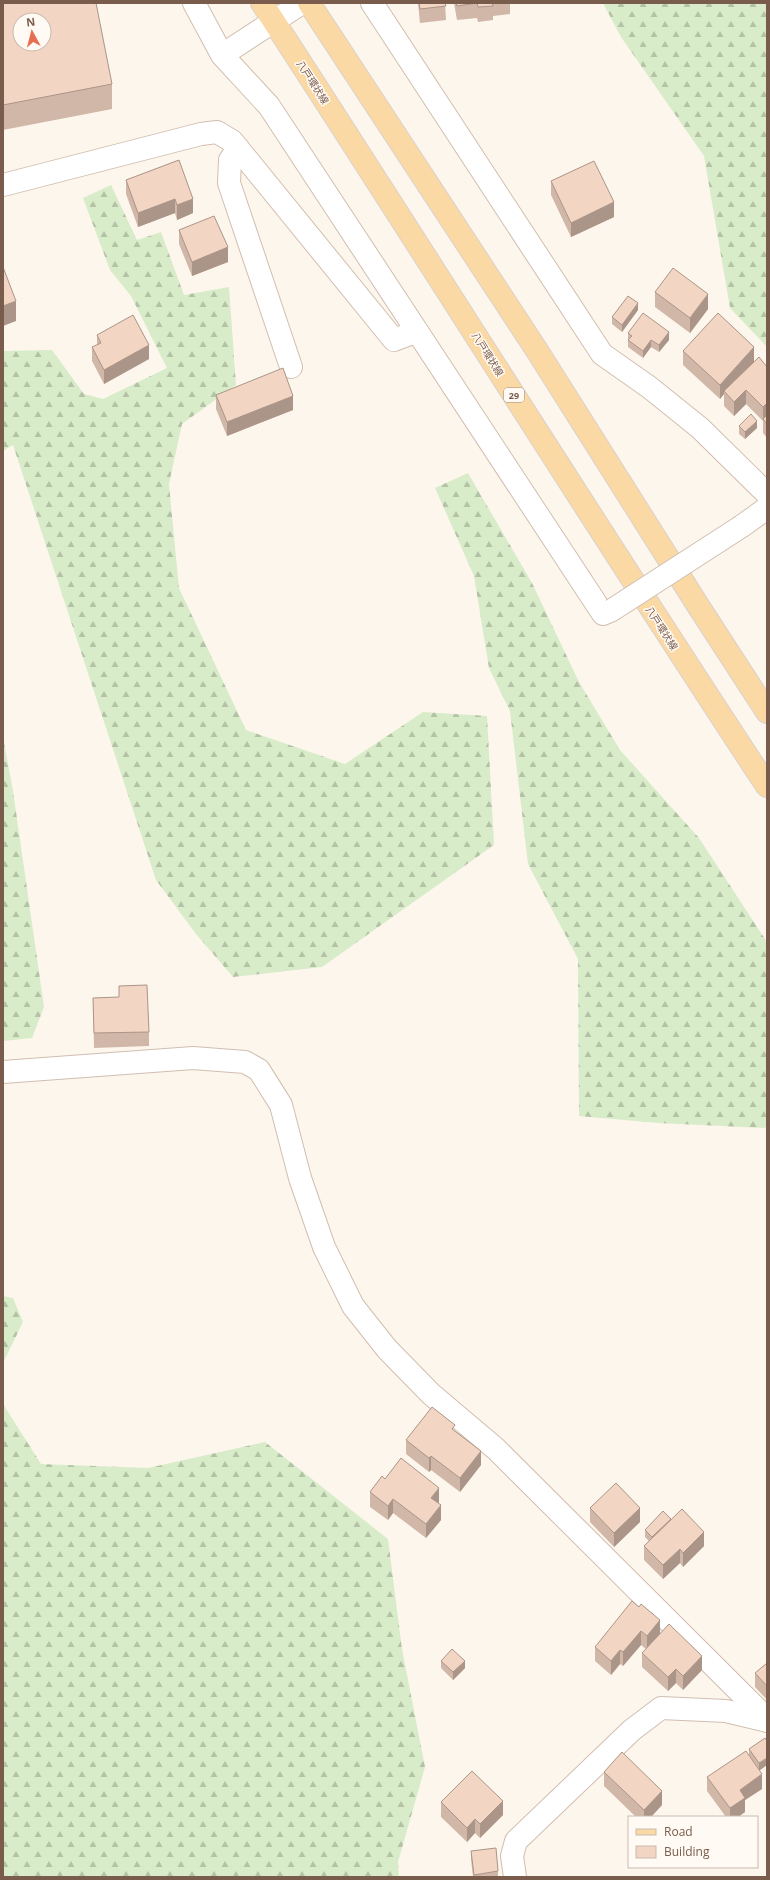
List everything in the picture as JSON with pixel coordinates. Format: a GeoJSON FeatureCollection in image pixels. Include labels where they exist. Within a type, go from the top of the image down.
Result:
{"type":"FeatureCollection","features":[{"type":"Feature","properties":{"kind":"main road"},"geometry":{"type":"LineString","coordinates":[[309,3],[536,349],[767,712]]}},
{"type":"Feature","properties":{"kind":"main road","name":"八戸環状線"},"geometry":{"type":"LineString","coordinates":[[268,12],[415,239],[664,631],[767,786]]}},
{"type":"Feature","properties":{"kind":"street"},"geometry":{"type":"LineString","coordinates":[[194,3],[222,55],[268,106],[603,614],[612,610],[742,526],[767,508]]}},
{"type":"Feature","properties":{"kind":"street"},"geometry":{"type":"LineString","coordinates":[[222,55],[268,12],[302,3]]}},
{"type":"Feature","properties":{"kind":"street"},"geometry":{"type":"LineString","coordinates":[[372,3],[602,354],[648,386],[700,428],[767,494]]}},
{"type":"Feature","properties":{"kind":"street"},"geometry":{"type":"LineString","coordinates":[[3,185],[212,132],[217,132],[232,141],[238,148],[394,340],[416,332]]}},
{"type":"Feature","properties":{"kind":"street"},"geometry":{"type":"LineString","coordinates":[[238,148],[230,160],[229,183],[292,367]]}},
{"type":"Feature","properties":{"kind":"street"},"geometry":{"type":"LineString","coordinates":[[3,1072],[193,1058],[246,1062],[259,1070],[281,1105],[300,1178],[324,1246],[352,1306],[387,1349],[431,1394],[496,1449],[767,1720]]}},
{"type":"Feature","properties":{"kind":"street"},"geometry":{"type":"LineString","coordinates":[[515,1877],[512,1856],[516,1841],[632,1730],[661,1708],[726,1711],[767,1720]]}},
{"type":"Feature","properties":{"kind":"green space"},"geometry":{"type":"Polygon","coordinates":[[[603,3],[767,3],[767,347],[730,308],[704,156],[621,37],[603,3]]]}},
{"type":"Feature","properties":{"kind":"green space"},"geometry":{"type":"Polygon","coordinates":[[[111,185],[137,240],[161,232],[184,295],[229,287],[236,385],[182,424],[169,484],[179,588],[246,730],[345,764],[423,712],[487,716],[494,845],[322,967],[233,977],[196,934],[156,880],[13,445],[3,451],[3,351],[52,350],[84,394],[103,399],[167,368],[131,296],[110,270],[83,198],[111,185]]]}},
{"type":"Feature","properties":{"kind":"green space"},"geometry":{"type":"Polygon","coordinates":[[[468,473],[532,583],[579,682],[620,750],[699,838],[767,942],[767,1127],[658,1123],[579,1116],[578,959],[528,864],[510,711],[489,668],[474,576],[435,488],[468,473]]]}},
{"type":"Feature","properties":{"kind":"green space"},"geometry":{"type":"Polygon","coordinates":[[[3,737],[13,791],[44,1007],[32,1038],[3,1041],[3,737]]]}},
{"type":"Feature","properties":{"kind":"green space"},"geometry":{"type":"Polygon","coordinates":[[[3,1296],[13,1298],[23,1322],[3,1363],[3,1296]]]}},
{"type":"Feature","properties":{"kind":"green space"},"geometry":{"type":"Polygon","coordinates":[[[3,1404],[41,1464],[148,1468],[265,1442],[388,1539],[402,1649],[425,1767],[398,1862],[399,1877],[3,1877],[3,1404]]]}},
{"type":"Feature","properties":{"kind":"building"},"geometry":{"type":"Polygon","coordinates":[[[3,3],[96,3],[112,84],[3,105],[3,3]]]}},
{"type":"Feature","properties":{"kind":"building"},"geometry":{"type":"Polygon","coordinates":[[[419,3],[445,3],[446,6],[420,9],[419,3]]]}},
{"type":"Feature","properties":{"kind":"building"},"geometry":{"type":"Polygon","coordinates":[[[456,3],[477,3],[457,6],[456,3]]]}},
{"type":"Feature","properties":{"kind":"building"},"geometry":{"type":"Polygon","coordinates":[[[477,3],[492,3],[493,6],[478,7],[477,3]]]}},
{"type":"Feature","properties":{"kind":"building"},"geometry":{"type":"Polygon","coordinates":[[[179,160],[193,199],[177,205],[175,199],[138,213],[126,180],[179,160]]]}},
{"type":"Feature","properties":{"kind":"building"},"geometry":{"type":"Polygon","coordinates":[[[594,161],[614,202],[571,223],[551,181],[594,161]]]}},
{"type":"Feature","properties":{"kind":"building"},"geometry":{"type":"Polygon","coordinates":[[[214,216],[228,247],[192,262],[179,230],[214,216]]]}},
{"type":"Feature","properties":{"kind":"building"},"geometry":{"type":"Polygon","coordinates":[[[3,267],[16,301],[3,306],[3,267]]]}},
{"type":"Feature","properties":{"kind":"building"},"geometry":{"type":"Polygon","coordinates":[[[673,268],[708,294],[690,318],[655,292],[673,268]]]}},
{"type":"Feature","properties":{"kind":"building"},"geometry":{"type":"Polygon","coordinates":[[[628,296],[638,303],[622,325],[612,317],[628,296]]]}},
{"type":"Feature","properties":{"kind":"building"},"geometry":{"type":"Polygon","coordinates":[[[643,313],[669,332],[659,345],[651,340],[643,351],[628,340],[632,336],[628,333],[643,313]]]}},
{"type":"Feature","properties":{"kind":"building"},"geometry":{"type":"Polygon","coordinates":[[[718,313],[754,347],[720,385],[683,351],[718,313]]]}},
{"type":"Feature","properties":{"kind":"building"},"geometry":{"type":"Polygon","coordinates":[[[133,315],[149,345],[104,370],[92,347],[101,343],[97,335],[133,315]]]}},
{"type":"Feature","properties":{"kind":"building"},"geometry":{"type":"Polygon","coordinates":[[[759,357],[767,367],[767,403],[763,407],[746,390],[734,402],[724,391],[759,357]]]}},
{"type":"Feature","properties":{"kind":"building"},"geometry":{"type":"Polygon","coordinates":[[[283,368],[293,396],[227,422],[216,395],[283,368]]]}},
{"type":"Feature","properties":{"kind":"building"},"geometry":{"type":"Polygon","coordinates":[[[751,414],[757,421],[745,432],[739,426],[751,414]]]}},
{"type":"Feature","properties":{"kind":"building"},"geometry":{"type":"Polygon","coordinates":[[[767,415],[767,424],[763,419],[767,415]]]}},
{"type":"Feature","properties":{"kind":"building"},"geometry":{"type":"Polygon","coordinates":[[[147,985],[149,1032],[94,1033],[93,998],[119,997],[119,986],[147,985]]]}},
{"type":"Feature","properties":{"kind":"building"},"geometry":{"type":"Polygon","coordinates":[[[432,1407],[455,1425],[452,1429],[481,1451],[460,1478],[431,1456],[429,1458],[406,1440],[432,1407]]]}},
{"type":"Feature","properties":{"kind":"building"},"geometry":{"type":"Polygon","coordinates":[[[401,1458],[439,1488],[431,1498],[441,1505],[426,1524],[393,1499],[388,1506],[370,1492],[382,1476],[385,1479],[401,1458]]]}},
{"type":"Feature","properties":{"kind":"building"},"geometry":{"type":"Polygon","coordinates":[[[616,1483],[640,1508],[614,1533],[590,1508],[616,1483]]]}},
{"type":"Feature","properties":{"kind":"building"},"geometry":{"type":"Polygon","coordinates":[[[682,1509],[704,1532],[683,1553],[680,1549],[663,1565],[644,1546],[682,1509]]]}},
{"type":"Feature","properties":{"kind":"building"},"geometry":{"type":"Polygon","coordinates":[[[663,1511],[671,1519],[652,1537],[645,1530],[663,1511]]]}},
{"type":"Feature","properties":{"kind":"building"},"geometry":{"type":"Polygon","coordinates":[[[632,1601],[639,1607],[641,1604],[660,1620],[647,1636],[641,1631],[623,1652],[620,1650],[611,1661],[595,1647],[632,1601]]]}},
{"type":"Feature","properties":{"kind":"building"},"geometry":{"type":"Polygon","coordinates":[[[669,1624],[702,1656],[683,1676],[676,1669],[668,1677],[642,1653],[669,1624]]]}},
{"type":"Feature","properties":{"kind":"building"},"geometry":{"type":"Polygon","coordinates":[[[452,1649],[465,1661],[453,1672],[441,1661],[452,1649]]]}},
{"type":"Feature","properties":{"kind":"building"},"geometry":{"type":"Polygon","coordinates":[[[767,1663],[767,1686],[755,1673],[767,1663]]]}},
{"type":"Feature","properties":{"kind":"building"},"geometry":{"type":"Polygon","coordinates":[[[765,1738],[767,1741],[767,1758],[759,1763],[749,1749],[765,1738]]]}},
{"type":"Feature","properties":{"kind":"building"},"geometry":{"type":"Polygon","coordinates":[[[746,1751],[762,1774],[740,1790],[745,1798],[730,1808],[707,1777],[746,1751]]]}},
{"type":"Feature","properties":{"kind":"building"},"geometry":{"type":"Polygon","coordinates":[[[622,1752],[662,1791],[644,1810],[604,1772],[622,1752]]]}},
{"type":"Feature","properties":{"kind":"building"},"geometry":{"type":"Polygon","coordinates":[[[472,1771],[503,1801],[480,1824],[475,1819],[467,1828],[441,1802],[472,1771]]]}},
{"type":"Feature","properties":{"kind":"building"},"geometry":{"type":"Polygon","coordinates":[[[496,1848],[498,1871],[474,1875],[471,1851],[496,1848]]]}}]}
